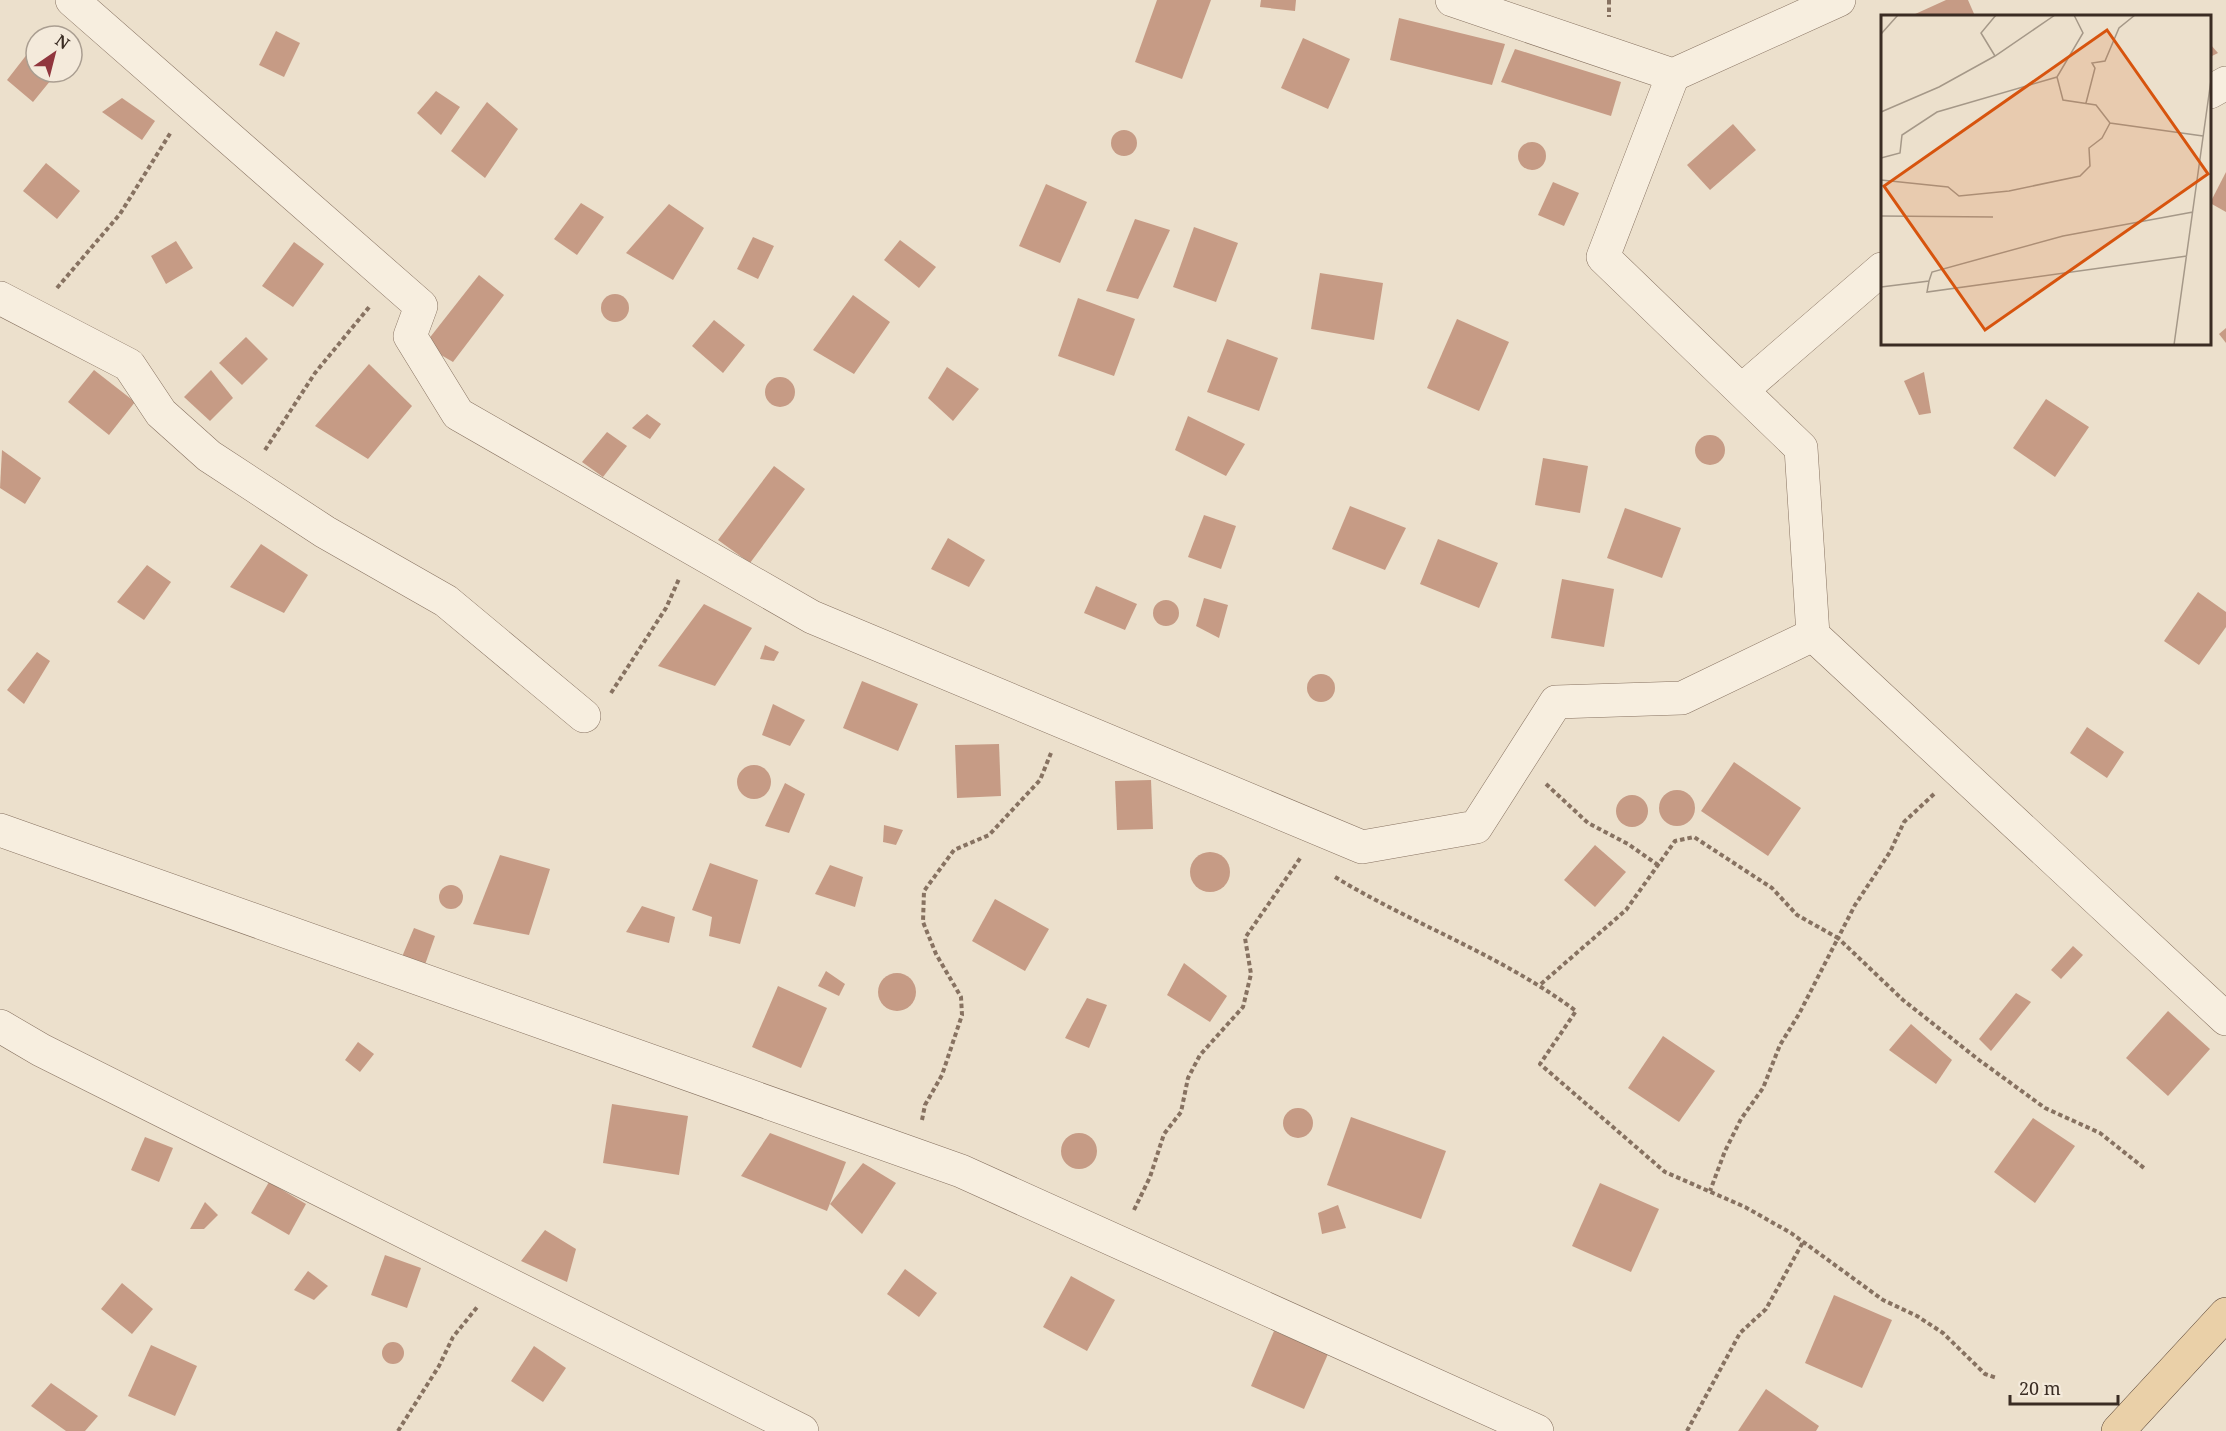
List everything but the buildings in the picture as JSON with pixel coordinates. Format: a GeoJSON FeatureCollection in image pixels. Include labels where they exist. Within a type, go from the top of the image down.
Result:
{"type":"FeatureCollection","features":[{"type":"Feature","properties":{"kind":"main road"},"geometry":{"type":"LineString","coordinates":[[2118,1431],[2226,1314]]}},
{"type":"Feature","properties":{"kind":"street"},"geometry":{"type":"LineString","coordinates":[[72,0],[421,306],[410,336],[458,414],[812,617],[1362,847],[1476,827],[1556,702],[1682,698],[1813,635]]}},
{"type":"Feature","properties":{"kind":"street"},"geometry":{"type":"LineString","coordinates":[[1452,0],[1673,75],[1839,0]]}},
{"type":"Feature","properties":{"kind":"street"},"geometry":{"type":"LineString","coordinates":[[1673,75],[1603,257],[1801,448],[1813,635],[2226,1019]]}},
{"type":"Feature","properties":{"kind":"street"},"geometry":{"type":"LineString","coordinates":[[2211,91],[2226,83]]}},
{"type":"Feature","properties":{"kind":"street"},"geometry":{"type":"LineString","coordinates":[[1742,390],[1881,270]]}},
{"type":"Feature","properties":{"kind":"street"},"geometry":{"type":"LineString","coordinates":[[0,298],[129,365],[161,413],[209,456],[325,532],[446,601],[596,709]]}},
{"type":"Feature","properties":{"kind":"street"},"geometry":{"type":"LineString","coordinates":[[0,830],[961,1171],[1537,1431]]}},
{"type":"Feature","properties":{"kind":"street"},"geometry":{"type":"LineString","coordinates":[[0,1026],[41,1050],[802,1431]]}},
{"type":"Feature","properties":{"kind":"path"},"geometry":{"type":"LineString","coordinates":[[32,316],[120,214],[166,139],[193,106]]}},
{"type":"Feature","properties":{"kind":"path"},"geometry":{"type":"LineString","coordinates":[[245,479],[315,373],[390,279]]}},
{"type":"Feature","properties":{"kind":"path"},"geometry":{"type":"LineString","coordinates":[[596,709],[666,608],[677,580],[700,553]]}},
{"type":"Feature","properties":{"kind":"path"},"geometry":{"type":"LineString","coordinates":[[913,1155],[925,1105],[942,1076],[962,1015],[961,998],[936,954],[923,922],[924,891],[954,850],[989,835],[1040,780],[1064,722]]}},
{"type":"Feature","properties":{"kind":"path"},"geometry":{"type":"LineString","coordinates":[[1519,759],[1588,823],[1628,844],[1658,865]]}},
{"type":"Feature","properties":{"kind":"path"},"geometry":{"type":"LineString","coordinates":[[1710,1191],[1725,1151],[1741,1119],[1763,1088],[1780,1045],[1799,1014],[1855,904],[1890,852],[1904,822],[1958,770]]}},
{"type":"Feature","properties":{"kind":"path"},"geometry":{"type":"LineString","coordinates":[[1540,984],[1626,910],[1675,841],[1694,837],[1735,861],[1772,888],[1797,915],[1838,938],[1903,1000],[1979,1060],[2045,1108],[2100,1133],[2144,1168]]}},
{"type":"Feature","properties":{"kind":"path"},"geometry":{"type":"LineString","coordinates":[[1116,1241],[1149,1177],[1164,1134],[1181,1112],[1188,1078],[1196,1063],[1243,1007],[1251,974],[1245,938],[1302,856],[1311,861]]}},
{"type":"Feature","properties":{"kind":"path"},"geometry":{"type":"LineString","coordinates":[[1329,873],[1357,890],[1483,952],[1540,984],[1576,1011],[1540,1064],[1665,1173],[1745,1207],[1803,1242],[1883,1300],[1917,1316],[1943,1333],[1985,1374],[1997,1378]]}},
{"type":"Feature","properties":{"kind":"path"},"geometry":{"type":"LineString","coordinates":[[1687,1431],[1740,1333],[1766,1309],[1803,1242]]}},
{"type":"Feature","properties":{"kind":"path"},"geometry":{"type":"LineString","coordinates":[[398,1431],[439,1366],[453,1337],[476,1310],[496,1278]]}}]}
